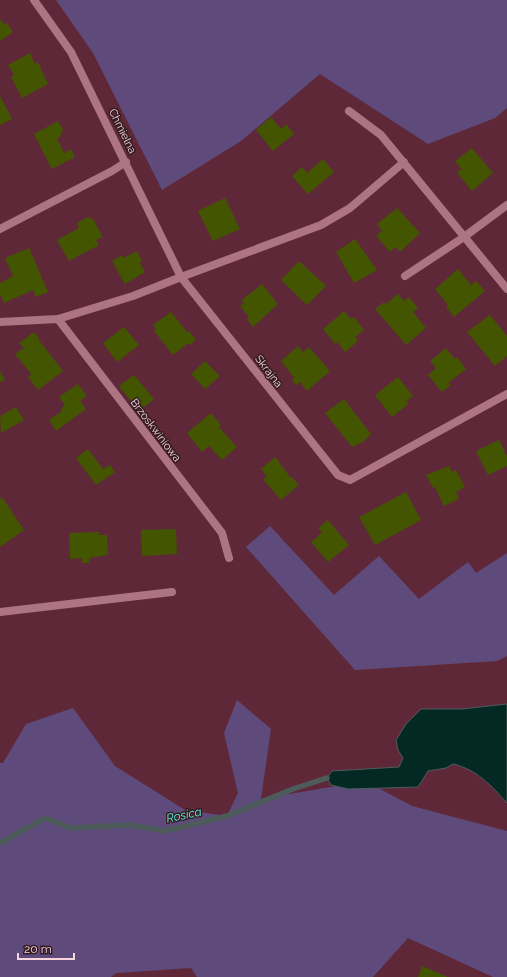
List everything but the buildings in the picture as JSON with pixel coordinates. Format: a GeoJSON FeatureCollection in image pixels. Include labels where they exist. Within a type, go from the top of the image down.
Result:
{"type":"FeatureCollection","features":[{"type":"Feature","properties":{"kind":"street","name":"Chmielna"},"geometry":{"type":"LineString","coordinates":[[34,0],[71,52],[181,277]]}},
{"type":"Feature","properties":{"kind":"street"},"geometry":{"type":"LineString","coordinates":[[349,111],[381,135],[507,289]]}},
{"type":"Feature","properties":{"kind":"street"},"geometry":{"type":"LineString","coordinates":[[0,229],[112,171],[126,162]]}},
{"type":"Feature","properties":{"kind":"street"},"geometry":{"type":"LineString","coordinates":[[0,322],[58,319],[133,296],[321,225],[350,208],[404,162]]}},
{"type":"Feature","properties":{"kind":"street"},"geometry":{"type":"LineString","coordinates":[[405,276],[464,237],[507,204]]}},
{"type":"Feature","properties":{"kind":"street","name":"Skrajna"},"geometry":{"type":"LineString","coordinates":[[181,277],[338,475],[350,480],[507,394]]}},
{"type":"Feature","properties":{"kind":"street","name":"Brzoskwiniowa"},"geometry":{"type":"LineString","coordinates":[[58,319],[222,533],[229,558]]}},
{"type":"Feature","properties":{"kind":"street"},"geometry":{"type":"LineString","coordinates":[[0,612],[172,592]]}},
{"type":"Feature","properties":{"kind":"shaded area"},"geometry":{"type":"Polygon","coordinates":[[[56,0],[507,0],[507,108],[495,118],[428,144],[320,74],[241,141],[162,190],[93,53],[56,0]]]}},
{"type":"Feature","properties":{"kind":"shaded area"},"geometry":{"type":"Polygon","coordinates":[[[270,526],[334,595],[379,556],[419,599],[468,562],[476,573],[507,553],[507,656],[497,661],[355,670],[246,547],[270,526]]]}},
{"type":"Feature","properties":{"kind":"shaded area"},"geometry":{"type":"Polygon","coordinates":[[[237,700],[271,729],[261,799],[365,781],[412,806],[507,831],[507,977],[493,977],[408,938],[373,977],[197,977],[191,968],[116,973],[111,977],[0,977],[0,763],[3,763],[26,724],[73,708],[115,766],[185,810],[227,816],[238,793],[224,733],[237,700]]]}},
{"type":"Feature","properties":{"kind":"shaded area"},"geometry":{"type":"Polygon","coordinates":[[[507,704],[507,803],[483,779],[461,766],[453,764],[446,768],[428,771],[418,787],[348,789],[331,785],[327,778],[332,771],[399,767],[403,758],[398,750],[396,740],[406,724],[421,709],[462,709],[507,704]]]}},
{"type":"Feature","properties":{"kind":"waterway","name":"Rosica"},"geometry":{"type":"LineString","coordinates":[[0,843],[45,818],[71,828],[130,825],[165,831],[227,816],[293,789],[327,778]]}}]}
